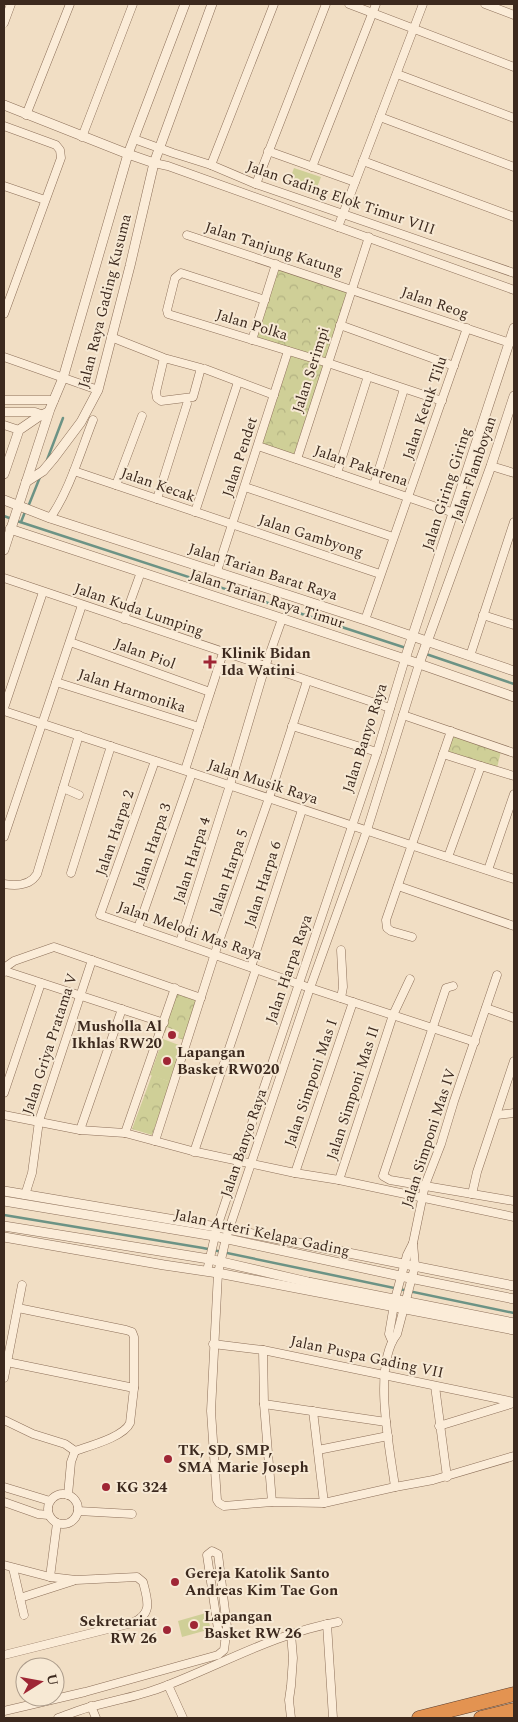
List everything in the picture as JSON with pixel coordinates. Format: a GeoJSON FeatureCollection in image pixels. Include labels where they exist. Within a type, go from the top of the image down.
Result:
{"type":"FeatureCollection","features":[{"type":"Feature","properties":{"kind":"highway"},"geometry":{"type":"LineString","coordinates":[[419,1718],[514,1694]]}},
{"type":"Feature","properties":{"kind":"highway"},"geometry":{"type":"LineString","coordinates":[[480,1718],[514,1710]]}},
{"type":"Feature","properties":{"kind":"street"},"geometry":{"type":"LineString","coordinates":[[4,23],[11,4]]}},
{"type":"Feature","properties":{"kind":"street"},"geometry":{"type":"LineString","coordinates":[[26,115],[70,4]]}},
{"type":"Feature","properties":{"kind":"street"},"geometry":{"type":"LineString","coordinates":[[82,136],[134,4]]}},
{"type":"Feature","properties":{"kind":"street","name":"Jalan Raya Gading Kusuma"},"geometry":{"type":"LineString","coordinates":[[4,550],[11,527],[22,508],[26,482],[46,415],[63,378],[128,154],[185,4]]}},
{"type":"Feature","properties":{"kind":"street","name":"Jalan Raya Gading Kusuma"},"geometry":{"type":"LineString","coordinates":[[26,482],[40,474],[80,422],[98,390],[154,163],[212,4]]}},
{"type":"Feature","properties":{"kind":"street"},"geometry":{"type":"LineString","coordinates":[[211,164],[274,4]]}},
{"type":"Feature","properties":{"kind":"street"},"geometry":{"type":"LineString","coordinates":[[256,184],[326,4]]}},
{"type":"Feature","properties":{"kind":"street"},"geometry":{"type":"LineString","coordinates":[[349,4],[514,67]]}},
{"type":"Feature","properties":{"kind":"street"},"geometry":{"type":"LineString","coordinates":[[312,167],[376,4]]}},
{"type":"Feature","properties":{"kind":"street"},"geometry":{"type":"LineString","coordinates":[[338,226],[423,4]]}},
{"type":"Feature","properties":{"kind":"street"},"geometry":{"type":"LineString","coordinates":[[485,4],[514,15]]}},
{"type":"Feature","properties":{"kind":"street"},"geometry":{"type":"LineString","coordinates":[[397,74],[514,118]]}},
{"type":"Feature","properties":{"kind":"street"},"geometry":{"type":"LineString","coordinates":[[4,105],[154,163]]}},
{"type":"Feature","properties":{"kind":"street"},"geometry":{"type":"LineString","coordinates":[[380,117],[514,168]]}},
{"type":"Feature","properties":{"kind":"street"},"geometry":{"type":"LineString","coordinates":[[4,126],[56,145],[60,150],[61,158],[7,297],[4,314]]}},
{"type":"Feature","properties":{"kind":"street","name":"Jalan Gading Elok Timur VIII"},"geometry":{"type":"LineString","coordinates":[[134,139],[211,164],[256,184],[514,273]]}},
{"type":"Feature","properties":{"kind":"street"},"geometry":{"type":"LineString","coordinates":[[268,151],[355,182]]}},
{"type":"Feature","properties":{"kind":"street"},"geometry":{"type":"LineString","coordinates":[[363,161],[514,217]]}},
{"type":"Feature","properties":{"kind":"street","name":"Jalan Gading Elok Timur VIII"},"geometry":{"type":"LineString","coordinates":[[154,163],[168,166],[514,290]]}},
{"type":"Feature","properties":{"kind":"street"},"geometry":{"type":"LineString","coordinates":[[4,186],[45,200]]}},
{"type":"Feature","properties":{"kind":"street","name":"Jalan Tanjung Katung"},"geometry":{"type":"LineString","coordinates":[[187,235],[352,290]]}},
{"type":"Feature","properties":{"kind":"street","name":"Jalan Serimpi"},"geometry":{"type":"LineString","coordinates":[[297,459],[369,237]]}},
{"type":"Feature","properties":{"kind":"street"},"geometry":{"type":"LineString","coordinates":[[252,340],[276,264]]}},
{"type":"Feature","properties":{"kind":"street","name":"Jalan Polka"},"geometry":{"type":"LineString","coordinates":[[265,300],[184,273],[178,274],[167,307],[168,314],[328,363],[442,401]]}},
{"type":"Feature","properties":{"kind":"street","name":"Jalan Reog"},"geometry":{"type":"LineString","coordinates":[[352,290],[510,343]]}},
{"type":"Feature","properties":{"kind":"street"},"geometry":{"type":"LineString","coordinates":[[340,325],[454,366]]}},
{"type":"Feature","properties":{"kind":"street","name":"Jalan Ketuk Tilu"},"geometry":{"type":"LineString","coordinates":[[365,620],[467,328]]}},
{"type":"Feature","properties":{"kind":"street","name":"Jalan Giring Giring"},"geometry":{"type":"LineString","coordinates":[[405,657],[514,328]]}},
{"type":"Feature","properties":{"kind":"street"},"geometry":{"type":"LineString","coordinates":[[111,338],[274,395]]}},
{"type":"Feature","properties":{"kind":"street","name":"Jalan Pendet"},"geometry":{"type":"LineString","coordinates":[[217,571],[288,351]]}},
{"type":"Feature","properties":{"kind":"street"},"geometry":{"type":"LineString","coordinates":[[4,357],[98,390]]}},
{"type":"Feature","properties":{"kind":"street"},"geometry":{"type":"LineString","coordinates":[[164,358],[156,392],[157,398],[161,400],[193,397],[203,369]]}},
{"type":"Feature","properties":{"kind":"street"},"geometry":{"type":"LineString","coordinates":[[337,473],[368,376]]}},
{"type":"Feature","properties":{"kind":"street"},"geometry":{"type":"LineString","coordinates":[[195,512],[238,382]]}},
{"type":"Feature","properties":{"kind":"street"},"geometry":{"type":"LineString","coordinates":[[374,485],[404,389]]}},
{"type":"Feature","properties":{"kind":"street","name":"Jalan Flamboyan"},"geometry":{"type":"LineString","coordinates":[[420,662],[491,466],[514,396]]}},
{"type":"Feature","properties":{"kind":"street"},"geometry":{"type":"LineString","coordinates":[[4,400],[54,400]]}},
{"type":"Feature","properties":{"kind":"street"},"geometry":{"type":"LineString","coordinates":[[157,499],[187,404]]}},
{"type":"Feature","properties":{"kind":"street"},"geometry":{"type":"LineString","coordinates":[[4,412],[36,412],[46,415]]}},
{"type":"Feature","properties":{"kind":"street"},"geometry":{"type":"LineString","coordinates":[[4,474],[19,430],[46,415]]}},
{"type":"Feature","properties":{"kind":"street"},"geometry":{"type":"LineString","coordinates":[[116,485],[142,416]]}},
{"type":"Feature","properties":{"kind":"street"},"geometry":{"type":"LineString","coordinates":[[50,518],[57,508],[74,471],[93,420]]}},
{"type":"Feature","properties":{"kind":"street"},"geometry":{"type":"LineString","coordinates":[[4,425],[19,430]]}},
{"type":"Feature","properties":{"kind":"street","name":"Jalan Pakarena"},"geometry":{"type":"LineString","coordinates":[[258,446],[454,513]]}},
{"type":"Feature","properties":{"kind":"street"},"geometry":{"type":"LineString","coordinates":[[491,466],[514,473]]}},
{"type":"Feature","properties":{"kind":"street","name":"Jalan Kecak"},"geometry":{"type":"LineString","coordinates":[[74,471],[233,525]]}},
{"type":"Feature","properties":{"kind":"street"},"geometry":{"type":"LineString","coordinates":[[245,487],[393,537]]}},
{"type":"Feature","properties":{"kind":"street","name":"Jalan Tarian Barat Raya"},"geometry":{"type":"LineString","coordinates":[[4,500],[50,518],[217,571],[365,620],[411,638],[514,671]]}},
{"type":"Feature","properties":{"kind":"street"},"geometry":{"type":"LineString","coordinates":[[470,656],[511,540],[514,522]]}},
{"type":"Feature","properties":{"kind":"street","name":"Jalan Gambyong"},"geometry":{"type":"LineString","coordinates":[[233,525],[380,574]]}},
{"type":"Feature","properties":{"kind":"street","name":"Jalan Tarian Raya Timur"},"geometry":{"type":"LineString","coordinates":[[11,527],[282,619],[420,662],[514,697]]}},
{"type":"Feature","properties":{"kind":"street"},"geometry":{"type":"LineString","coordinates":[[124,619],[141,572]]}},
{"type":"Feature","properties":{"kind":"street","name":"Jalan Kuda Lumping"},"geometry":{"type":"LineString","coordinates":[[4,578],[390,708]]}},
{"type":"Feature","properties":{"kind":"street"},"geometry":{"type":"LineString","coordinates":[[4,709],[43,592]]}},
{"type":"Feature","properties":{"kind":"street"},"geometry":{"type":"LineString","coordinates":[[4,837],[82,605]]}},
{"type":"Feature","properties":{"kind":"street"},"geometry":{"type":"LineString","coordinates":[[483,616],[514,625]]}},
{"type":"Feature","properties":{"kind":"street","name":"Jalan Harpa 4"},"geometry":{"type":"LineString","coordinates":[[180,942],[265,667],[282,619]]}},
{"type":"Feature","properties":{"kind":"street","name":"Jalan Piol"},"geometry":{"type":"LineString","coordinates":[[70,642],[210,692]]}},
{"type":"Feature","properties":{"kind":"street","name":"Jalan Harpa 3"},"geometry":{"type":"LineString","coordinates":[[138,928],[188,772],[198,727],[223,653]]}},
{"type":"Feature","properties":{"kind":"street","name":"Jalan Banyo Raya"},"geometry":{"type":"LineString","coordinates":[[352,826],[405,657]]}},
{"type":"Feature","properties":{"kind":"street","name":"Jalan Banyo Raya"},"geometry":{"type":"LineString","coordinates":[[420,662],[367,830],[303,986],[252,1163],[228,1229],[218,1272],[213,1344],[211,1411],[217,1500],[224,1506],[272,1502],[324,1503],[447,1477],[514,1456]]}},
{"type":"Feature","properties":{"kind":"street","name":"Jalan Harpa 5"},"geometry":{"type":"LineString","coordinates":[[155,1142],[307,681]]}},
{"type":"Feature","properties":{"kind":"street","name":"Jalan Harmonika"},"geometry":{"type":"LineString","coordinates":[[56,682],[198,727]]}},
{"type":"Feature","properties":{"kind":"street","name":"Jalan Musik Raya"},"geometry":{"type":"LineString","coordinates":[[4,709],[155,761],[514,879]]}},
{"type":"Feature","properties":{"kind":"street"},"geometry":{"type":"LineString","coordinates":[[403,714],[514,753]]}},
{"type":"Feature","properties":{"kind":"street"},"geometry":{"type":"LineString","coordinates":[[292,726],[376,752]]}},
{"type":"Feature","properties":{"kind":"street"},"geometry":{"type":"LineString","coordinates":[[412,937],[391,931],[387,928],[386,920],[452,731]]}},
{"type":"Feature","properties":{"kind":"street"},"geometry":{"type":"LineString","coordinates":[[4,884],[30,883],[37,874],[79,735]]}},
{"type":"Feature","properties":{"kind":"street"},"geometry":{"type":"LineString","coordinates":[[71,873],[111,746]]}},
{"type":"Feature","properties":{"kind":"street"},"geometry":{"type":"LineString","coordinates":[[443,754],[514,776]]}},
{"type":"Feature","properties":{"kind":"street","name":"Jalan Harpa 2"},"geometry":{"type":"LineString","coordinates":[[100,915],[155,761]]}},
{"type":"Feature","properties":{"kind":"street"},"geometry":{"type":"LineString","coordinates":[[448,857],[481,766]]}},
{"type":"Feature","properties":{"kind":"street"},"geometry":{"type":"LineString","coordinates":[[63,788],[79,794]]}},
{"type":"Feature","properties":{"kind":"street"},"geometry":{"type":"LineString","coordinates":[[488,870],[514,794]]}},
{"type":"Feature","properties":{"kind":"street","name":"Jalan Harpa 6"},"geometry":{"type":"LineString","coordinates":[[194,1152],[302,810]]}},
{"type":"Feature","properties":{"kind":"street","name":"Jalan Harpa Raya"},"geometry":{"type":"LineString","coordinates":[[207,1271],[215,1235],[238,1161],[303,986],[352,826]]}},
{"type":"Feature","properties":{"kind":"street"},"geometry":{"type":"LineString","coordinates":[[398,886],[513,925],[514,916]]}},
{"type":"Feature","properties":{"kind":"street","name":"Jalan Melodi Mas Raya"},"geometry":{"type":"LineString","coordinates":[[100,915],[303,986],[475,1042]]}},
{"type":"Feature","properties":{"kind":"street"},"geometry":{"type":"LineString","coordinates":[[164,1023],[4,972],[14,961],[54,947],[201,998]]}},
{"type":"Feature","properties":{"kind":"street"},"geometry":{"type":"LineString","coordinates":[[341,950],[343,987],[341,998]]}},
{"type":"Feature","properties":{"kind":"street","name":"Jalan Griya Pratama V"},"geometry":{"type":"LineString","coordinates":[[25,1195],[32,1173],[39,1121],[92,960]]}},
{"type":"Feature","properties":{"kind":"street","name":"Jalan Simponi Mas IV"},"geometry":{"type":"LineString","coordinates":[[413,1243],[415,1266],[397,1334],[392,1341],[388,1334],[404,1263],[413,1243],[422,1198],[497,975]]}},
{"type":"Feature","properties":{"kind":"street","name":"Jalan Simponi Mas II"},"geometry":{"type":"LineString","coordinates":[[340,1180],[393,1015],[410,979]]}},
{"type":"Feature","properties":{"kind":"street"},"geometry":{"type":"LineString","coordinates":[[4,1093],[41,984]]}},
{"type":"Feature","properties":{"kind":"street"},"geometry":{"type":"LineString","coordinates":[[450,987],[432,1027],[383,1174],[384,1178],[514,1201]]}},
{"type":"Feature","properties":{"kind":"street"},"geometry":{"type":"LineString","coordinates":[[125,1133],[175,988]]}},
{"type":"Feature","properties":{"kind":"street","name":"Jalan Simponi Mas I"},"geometry":{"type":"LineString","coordinates":[[295,1173],[353,1002]]}},
{"type":"Feature","properties":{"kind":"street"},"geometry":{"type":"LineString","coordinates":[[486,1008],[514,1018]]}},
{"type":"Feature","properties":{"kind":"street"},"geometry":{"type":"LineString","coordinates":[[80,1130],[122,1009]]}},
{"type":"Feature","properties":{"kind":"street"},"geometry":{"type":"LineString","coordinates":[[472,1194],[477,1172],[514,1060]]}},
{"type":"Feature","properties":{"kind":"street"},"geometry":{"type":"LineString","coordinates":[[497,1115],[514,1114]]}},
{"type":"Feature","properties":{"kind":"street"},"geometry":{"type":"LineString","coordinates":[[4,1115],[80,1130],[125,1133],[194,1152],[295,1173],[340,1180],[514,1217]]}},
{"type":"Feature","properties":{"kind":"street","name":"Jalan Arteri Kelapa Gading"},"geometry":{"type":"LineString","coordinates":[[4,1192],[164,1223],[215,1235],[225,1242],[400,1281],[514,1299]]}},
{"type":"Feature","properties":{"kind":"street","name":"Jalan Arteri Kelapa Gading"},"geometry":{"type":"LineString","coordinates":[[4,1201],[164,1223]]}},
{"type":"Feature","properties":{"kind":"street"},"geometry":{"type":"LineString","coordinates":[[4,1226],[129,1247],[222,1258],[308,1282],[395,1301]]}},
{"type":"Feature","properties":{"kind":"street","name":"Jalan Arteri Kelapa Gading"},"geometry":{"type":"LineString","coordinates":[[215,1235],[228,1229],[514,1286]]}},
{"type":"Feature","properties":{"kind":"street"},"geometry":{"type":"LineString","coordinates":[[4,1237],[127,1259],[406,1302],[514,1323]]}},
{"type":"Feature","properties":{"kind":"street"},"geometry":{"type":"LineString","coordinates":[[127,1259],[129,1247]]}},
{"type":"Feature","properties":{"kind":"street"},"geometry":{"type":"LineString","coordinates":[[4,1378],[22,1286]]}},
{"type":"Feature","properties":{"kind":"street"},"geometry":{"type":"LineString","coordinates":[[406,1302],[514,1330]]}},
{"type":"Feature","properties":{"kind":"street"},"geometry":{"type":"LineString","coordinates":[[18,1308],[126,1330],[132,1332],[134,1337],[134,1388],[128,1428],[116,1435],[75,1451],[70,1462],[68,1495]]}},
{"type":"Feature","properties":{"kind":"street"},"geometry":{"type":"LineString","coordinates":[[392,1341],[383,1374],[386,1422],[395,1487]]}},
{"type":"Feature","properties":{"kind":"street","name":"Jalan Puspa Gading VII"},"geometry":{"type":"LineString","coordinates":[[213,1344],[264,1350],[514,1403]]}},
{"type":"Feature","properties":{"kind":"street"},"geometry":{"type":"LineString","coordinates":[[264,1350],[264,1404],[272,1502]]}},
{"type":"Feature","properties":{"kind":"street"},"geometry":{"type":"LineString","coordinates":[[7,1362],[134,1388]]}},
{"type":"Feature","properties":{"kind":"street"},"geometry":{"type":"LineString","coordinates":[[435,1386],[447,1477]]}},
{"type":"Feature","properties":{"kind":"street"},"geometry":{"type":"LineString","coordinates":[[439,1426],[514,1403]]}},
{"type":"Feature","properties":{"kind":"street"},"geometry":{"type":"LineString","coordinates":[[264,1404],[386,1422]]}},
{"type":"Feature","properties":{"kind":"street"},"geometry":{"type":"LineString","coordinates":[[313,1411],[324,1503]]}},
{"type":"Feature","properties":{"kind":"street"},"geometry":{"type":"LineString","coordinates":[[4,1420],[33,1434],[65,1444],[75,1451]]}},
{"type":"Feature","properties":{"kind":"street"},"geometry":{"type":"LineString","coordinates":[[318,1450],[388,1436]]}},
{"type":"Feature","properties":{"kind":"street"},"geometry":{"type":"LineString","coordinates":[[4,1488],[50,1501]]}},
{"type":"Feature","properties":{"kind":"street"},"geometry":{"type":"LineString","coordinates":[[4,1502],[38,1514],[48,1515],[62,1525],[74,1520],[78,1511],[76,1501],[68,1495],[59,1494],[50,1501],[48,1515]]}},
{"type":"Feature","properties":{"kind":"street"},"geometry":{"type":"LineString","coordinates":[[78,1511],[132,1514]]}},
{"type":"Feature","properties":{"kind":"street"},"geometry":{"type":"LineString","coordinates":[[50,1576],[57,1523]]}},
{"type":"Feature","properties":{"kind":"street"},"geometry":{"type":"LineString","coordinates":[[4,1711],[84,1692],[218,1655],[224,1650],[227,1627],[218,1554],[212,1551],[207,1555],[218,1629],[225,1639]]}},
{"type":"Feature","properties":{"kind":"street"},"geometry":{"type":"LineString","coordinates":[[4,1565],[76,1580],[130,1576],[141,1578],[147,1610],[146,1615],[141,1619],[4,1655]]}},
{"type":"Feature","properties":{"kind":"street"},"geometry":{"type":"LineString","coordinates":[[12,1568],[24,1615]]}},
{"type":"Feature","properties":{"kind":"street"},"geometry":{"type":"LineString","coordinates":[[20,1598],[76,1580]]}},
{"type":"Feature","properties":{"kind":"street"},"geometry":{"type":"LineString","coordinates":[[58,1718],[92,1706],[153,1691],[204,1671],[257,1646],[279,1640],[291,1634],[338,1622]]}},
{"type":"Feature","properties":{"kind":"street"},"geometry":{"type":"LineString","coordinates":[[327,1624],[334,1718]]}},
{"type":"Feature","properties":{"kind":"street"},"geometry":{"type":"LineString","coordinates":[[290,1718],[289,1700],[292,1686],[293,1658],[291,1634]]}},
{"type":"Feature","properties":{"kind":"street"},"geometry":{"type":"LineString","coordinates":[[168,1685],[183,1718]]}},
{"type":"Feature","properties":{"kind":"street"},"geometry":{"type":"LineString","coordinates":[[92,1706],[96,1718]]}},
{"type":"Feature","properties":{"kind":"green space"},"geometry":{"type":"Polygon","coordinates":[[[294,168],[321,177],[314,195],[288,185],[294,168]]]}},
{"type":"Feature","properties":{"kind":"green space"},"geometry":{"type":"Polygon","coordinates":[[[279,268],[348,291],[294,454],[262,444],[293,350],[256,337],[279,268]]]}},
{"type":"Feature","properties":{"kind":"green space"},"geometry":{"type":"Polygon","coordinates":[[[452,733],[502,747],[497,768],[445,753],[452,733]]]}},
{"type":"Feature","properties":{"kind":"green space"},"geometry":{"type":"Polygon","coordinates":[[[176,991],[197,998],[184,1040],[178,1038],[179,1032],[167,1027],[165,1033],[162,1032],[176,991]]]}},
{"type":"Feature","properties":{"kind":"green space","name":"Lapangan Basket RW020"},"geometry":{"type":"Polygon","coordinates":[[[163,1039],[184,1047],[171,1082],[150,1075],[163,1039]]]}},
{"type":"Feature","properties":{"kind":"green space"},"geometry":{"type":"Polygon","coordinates":[[[152,1075],[171,1082],[152,1135],[132,1129],[152,1075]]]}},
{"type":"Feature","properties":{"kind":"green space","name":"Lapangan Basket RW 26"},"geometry":{"type":"Polygon","coordinates":[[[206,1613],[211,1629],[182,1637],[178,1621],[206,1613]]]}},
{"type":"Feature","properties":{"kind":"waterway"},"geometry":{"type":"LineString","coordinates":[[47,460],[63,418]]}},
{"type":"Feature","properties":{"kind":"waterway"},"geometry":{"type":"LineString","coordinates":[[28,507],[40,477]]}},
{"type":"Feature","properties":{"kind":"waterway"},"geometry":{"type":"LineString","coordinates":[[21,522],[25,512]]}},
{"type":"Feature","properties":{"kind":"waterway"},"geometry":{"type":"LineString","coordinates":[[4,516],[12,519]]}},
{"type":"Feature","properties":{"kind":"waterway"},"geometry":{"type":"LineString","coordinates":[[17,521],[406,648]]}},
{"type":"Feature","properties":{"kind":"waterway"},"geometry":{"type":"LineString","coordinates":[[426,654],[514,684]]}},
{"type":"Feature","properties":{"kind":"waterway"},"geometry":{"type":"LineString","coordinates":[[4,1215],[203,1248],[514,1313]]}},
{"type":"Feature","properties":{"kind":"place","name":"Klinik Bidan Ida Watini"},"geometry":{"type":"Point","coordinates":[210,662]}},
{"type":"Feature","properties":{"kind":"place","name":"Musholla Al Ikhlas RW20"},"geometry":{"type":"Point","coordinates":[172,1035]}},
{"type":"Feature","properties":{"kind":"place","name":"Lapangan Basket RW020"},"geometry":{"type":"Point","coordinates":[167,1061]}},
{"type":"Feature","properties":{"kind":"place","name":"TK, SD, SMP, SMA Marie Joseph"},"geometry":{"type":"Point","coordinates":[168,1459]}},
{"type":"Feature","properties":{"kind":"place","name":"KG 324"},"geometry":{"type":"Point","coordinates":[106,1487]}},
{"type":"Feature","properties":{"kind":"place","name":"Gereja Katolik Santo Andreas Kim Tae Gon"},"geometry":{"type":"Point","coordinates":[175,1582]}},
{"type":"Feature","properties":{"kind":"place","name":"Lapangan Basket RW 26"},"geometry":{"type":"Point","coordinates":[194,1625]}},
{"type":"Feature","properties":{"kind":"place","name":"Sekretariat RW 26"},"geometry":{"type":"Point","coordinates":[167,1630]}}]}
